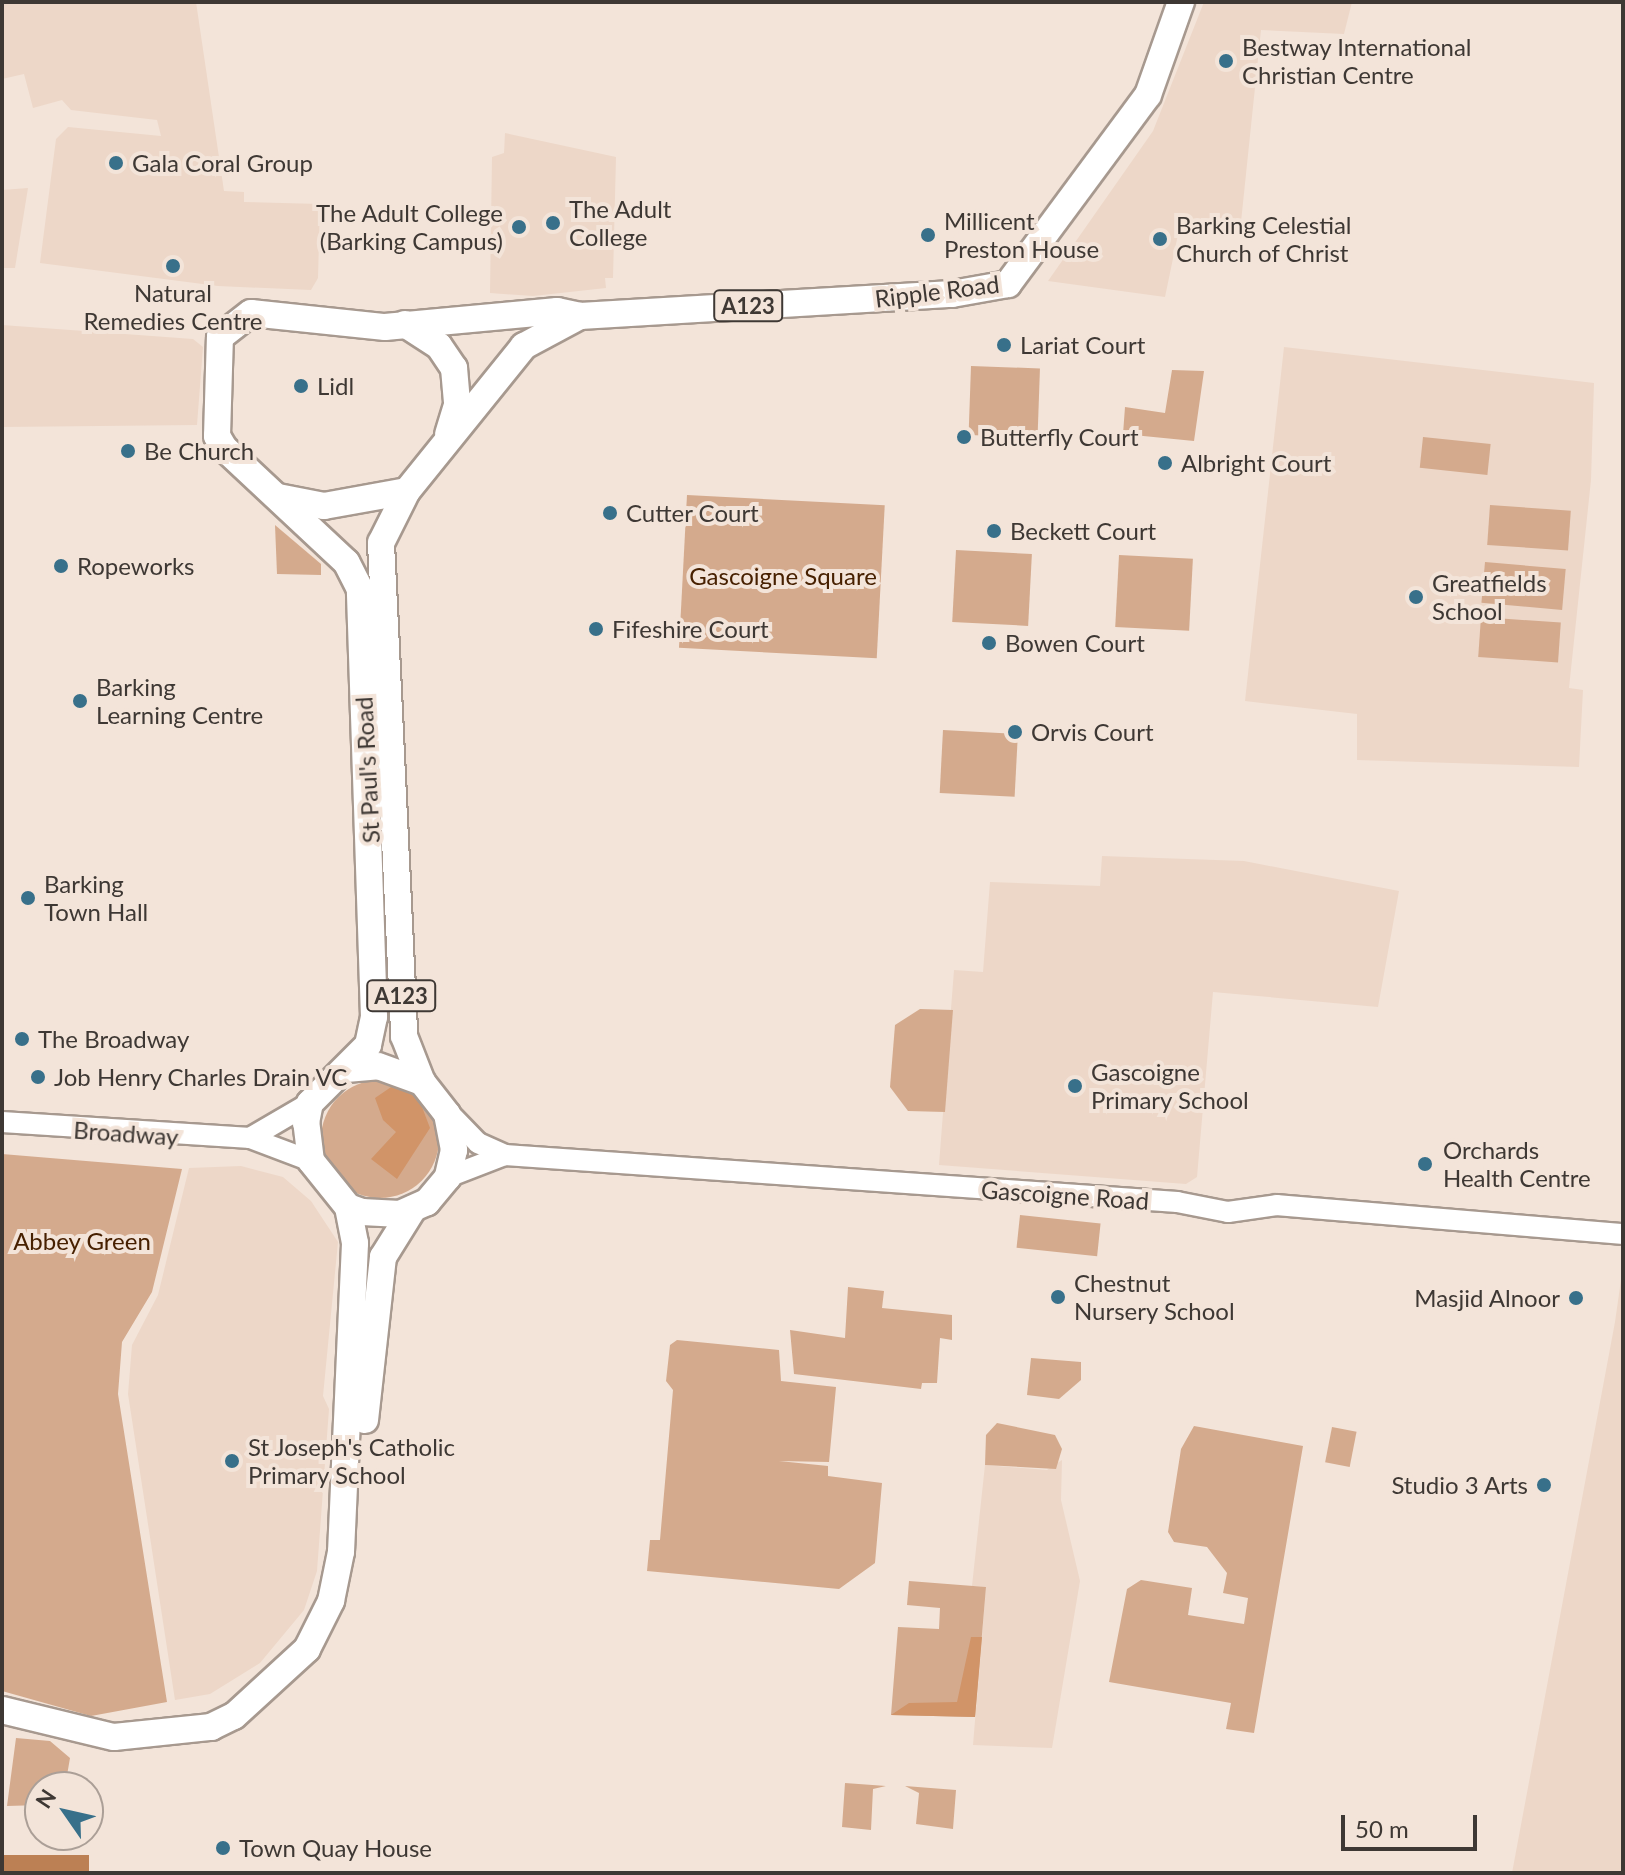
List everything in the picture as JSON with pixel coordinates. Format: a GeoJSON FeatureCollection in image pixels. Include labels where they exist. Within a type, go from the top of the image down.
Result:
{"type":"FeatureCollection","features":[{"type":"Feature","properties":{"kind":"main road","name":"Ripple Road"},"geometry":{"type":"LineString","coordinates":[[580,316],[952,294],[1008,284],[1148,95],[1181,2]]}},
{"type":"Feature","properties":{"kind":"main road","name":"A123"},"geometry":{"type":"LineString","coordinates":[[405,324],[557,311],[580,316]]}},
{"type":"Feature","properties":{"kind":"main road","name":"St Paul's Road"},"geometry":{"type":"LineString","coordinates":[[310,1103],[368,1045],[374,1017],[371,827],[359,583],[346,562],[217,436],[220,337],[251,313],[405,324],[439,346],[454,368],[457,405],[442,449]]}},
{"type":"Feature","properties":{"kind":"main road","name":"St Paul's Road"},"geometry":{"type":"LineString","coordinates":[[448,1177],[454,1141],[442,1106],[422,1082],[404,1036],[378,557],[407,491],[532,338],[580,316]]}},
{"type":"Feature","properties":{"kind":"main road"},"geometry":{"type":"LineString","coordinates":[[275,495],[324,506],[407,491]]}},
{"type":"Feature","properties":{"kind":"main road"},"geometry":{"type":"LineString","coordinates":[[371,827],[385,825],[392,805]]}},
{"type":"Feature","properties":{"kind":"main road"},"geometry":{"type":"LineString","coordinates":[[346,1069],[378,1066],[422,1082]]}},
{"type":"Feature","properties":{"kind":"main road"},"geometry":{"type":"LineString","coordinates":[[222,1722],[307,1649],[336,1583],[351,1424],[355,1243],[348,1207],[311,1161],[310,1103]]}},
{"type":"Feature","properties":{"kind":"main road"},"geometry":{"type":"LineString","coordinates":[[2,1710],[114,1737],[222,1722],[256,1714],[303,1675],[344,1607],[356,1554],[379,1279],[390,1242],[413,1209],[448,1177]]}},
{"type":"Feature","properties":{"kind":"main road"},"geometry":{"type":"LineString","coordinates":[[348,1207],[387,1216],[413,1209]]}},
{"type":"Feature","properties":{"kind":"street"},"geometry":{"type":"LineString","coordinates":[[250,1138],[310,1103]]}},
{"type":"Feature","properties":{"kind":"street","name":"Gascoigne Road"},"geometry":{"type":"LineString","coordinates":[[442,1106],[478,1143],[505,1155],[1177,1202],[1228,1212],[1277,1205],[1623,1234]]}},
{"type":"Feature","properties":{"kind":"street","name":"Broadway"},"geometry":{"type":"LineString","coordinates":[[2,1122],[250,1138],[311,1161]]}},
{"type":"Feature","properties":{"kind":"street","name":"Gascoigne Road"},"geometry":{"type":"LineString","coordinates":[[448,1177],[505,1155]]}},
{"type":"Feature","properties":{"kind":"shaded area"},"geometry":{"type":"Polygon","coordinates":[[[2,2],[196,2],[224,191],[244,192],[244,202],[320,204],[318,278],[311,290],[218,286],[40,263],[56,139],[68,127],[161,136],[157,120],[71,110],[62,100],[33,108],[24,74],[2,79],[2,2]]]}},
{"type":"Feature","properties":{"kind":"shaded area"},"geometry":{"type":"Polygon","coordinates":[[[1204,2],[1352,2],[1344,34],[1261,30],[1241,222],[1181,220],[1165,297],[1048,281],[1153,131],[1204,2]]]}},
{"type":"Feature","properties":{"kind":"shaded area","name":"The Adult College"},"geometry":{"type":"Polygon","coordinates":[[[505,133],[616,157],[613,278],[605,278],[606,288],[533,296],[490,293],[492,157],[504,153],[505,133]]]}},
{"type":"Feature","properties":{"kind":"shaded area"},"geometry":{"type":"Polygon","coordinates":[[[28,188],[15,268],[2,268],[2,190],[28,188]]]}},
{"type":"Feature","properties":{"kind":"shaded area"},"geometry":{"type":"Polygon","coordinates":[[[2,325],[193,339],[203,347],[197,425],[2,427],[2,325]]]}},
{"type":"Feature","properties":{"kind":"shaded area","name":"Greatfields School"},"geometry":{"type":"Polygon","coordinates":[[[1284,347],[1594,383],[1591,480],[1569,688],[1583,690],[1579,767],[1357,760],[1357,714],[1245,701],[1284,347]]]}},
{"type":"Feature","properties":{"kind":"shaded area","name":"Gascoigne Primary School"},"geometry":{"type":"Polygon","coordinates":[[[1102,856],[1244,861],[1399,891],[1378,1007],[1213,992],[1197,1177],[1186,1184],[939,1165],[954,970],[983,972],[990,882],[1100,886],[1102,856]]]}},
{"type":"Feature","properties":{"kind":"shaded area"},"geometry":{"type":"Polygon","coordinates":[[[397,1083],[419,1099],[430,1128],[397,1179],[371,1159],[396,1132],[383,1120],[375,1098],[397,1083]]]}},
{"type":"Feature","properties":{"kind":"shaded area","name":"St Joseph's Catholic Primary School"},"geometry":{"type":"Polygon","coordinates":[[[241,1166],[283,1177],[311,1201],[338,1242],[323,1396],[329,1409],[317,1571],[304,1610],[260,1663],[210,1694],[175,1700],[128,1394],[132,1345],[158,1295],[189,1168],[241,1166]]]}},
{"type":"Feature","properties":{"kind":"shaded area"},"geometry":{"type":"Polygon","coordinates":[[[1623,1266],[1623,1873],[1512,1873],[1615,1322],[1623,1266]]]}},
{"type":"Feature","properties":{"kind":"shaded area"},"geometry":{"type":"Polygon","coordinates":[[[1062,1460],[1061,1500],[1080,1581],[1052,1748],[973,1745],[986,1587],[972,1586],[985,1465],[1047,1470],[1062,1460]]]}},
{"type":"Feature","properties":{"kind":"shaded area"},"geometry":{"type":"Polygon","coordinates":[[[971,1637],[982,1637],[975,1717],[891,1715],[909,1703],[957,1702],[971,1637]]]}},
{"type":"Feature","properties":{"kind":"shaded area"},"geometry":{"type":"Polygon","coordinates":[[[2,1855],[89,1855],[89,1873],[2,1873],[2,1855]]]}},
{"type":"Feature","properties":{"kind":"green space"},"geometry":{"type":"Polygon","coordinates":[[[971,366],[1040,368],[1038,437],[969,435],[971,366]]]}},
{"type":"Feature","properties":{"kind":"green space"},"geometry":{"type":"Polygon","coordinates":[[[1172,370],[1204,371],[1194,441],[1123,434],[1125,407],[1165,413],[1172,370]]]}},
{"type":"Feature","properties":{"kind":"green space"},"geometry":{"type":"Polygon","coordinates":[[[1423,437],[1491,444],[1487,475],[1420,468],[1423,437]]]}},
{"type":"Feature","properties":{"kind":"green space","name":"Gascoigne Square"},"geometry":{"type":"Polygon","coordinates":[[[687,495],[885,505],[877,658],[679,648],[687,495]]]}},
{"type":"Feature","properties":{"kind":"green space"},"geometry":{"type":"Polygon","coordinates":[[[1490,505],[1571,511],[1568,551],[1487,545],[1490,505]]]}},
{"type":"Feature","properties":{"kind":"green space"},"geometry":{"type":"Polygon","coordinates":[[[275,525],[321,564],[321,575],[277,574],[275,525]]]}},
{"type":"Feature","properties":{"kind":"green space"},"geometry":{"type":"Polygon","coordinates":[[[956,550],[1032,554],[1028,626],[952,622],[956,550]]]}},
{"type":"Feature","properties":{"kind":"green space"},"geometry":{"type":"Polygon","coordinates":[[[1119,555],[1193,559],[1189,631],[1115,627],[1119,555]]]}},
{"type":"Feature","properties":{"kind":"green space"},"geometry":{"type":"Polygon","coordinates":[[[1485,562],[1566,569],[1562,610],[1481,603],[1485,562]]]}},
{"type":"Feature","properties":{"kind":"green space"},"geometry":{"type":"Polygon","coordinates":[[[1481,617],[1561,623],[1558,662],[1478,657],[1481,617]]]}},
{"type":"Feature","properties":{"kind":"green space"},"geometry":{"type":"Polygon","coordinates":[[[943,730],[1018,734],[1015,797],[940,793],[943,730]]]}},
{"type":"Feature","properties":{"kind":"green space"},"geometry":{"type":"Polygon","coordinates":[[[920,1009],[953,1010],[945,1112],[908,1111],[890,1087],[895,1025],[920,1009]]]}},
{"type":"Feature","properties":{"kind":"green space"},"geometry":{"type":"Polygon","coordinates":[[[380,1080],[403,1085],[422,1097],[434,1116],[439,1139],[434,1162],[422,1181],[403,1193],[380,1198],[357,1193],[338,1181],[326,1162],[321,1139],[326,1116],[338,1097],[357,1085],[380,1080]]]}},
{"type":"Feature","properties":{"kind":"green space","name":"Abbey Green"},"geometry":{"type":"Polygon","coordinates":[[[2,1154],[182,1169],[152,1292],[122,1342],[118,1394],[167,1702],[91,1716],[2,1691],[2,1154]]]}},
{"type":"Feature","properties":{"kind":"green space"},"geometry":{"type":"Polygon","coordinates":[[[1020,1215],[1101,1223],[1097,1256],[1017,1248],[1020,1215]]]}},
{"type":"Feature","properties":{"kind":"green space"},"geometry":{"type":"Polygon","coordinates":[[[848,1287],[884,1291],[882,1308],[952,1315],[952,1340],[940,1338],[937,1383],[922,1383],[921,1389],[794,1374],[790,1330],[845,1338],[848,1287]]]}},
{"type":"Feature","properties":{"kind":"green space"},"geometry":{"type":"Polygon","coordinates":[[[677,1340],[779,1350],[781,1381],[836,1387],[829,1462],[779,1461],[828,1466],[828,1476],[882,1483],[875,1563],[839,1589],[647,1571],[650,1540],[660,1540],[673,1390],[666,1381],[670,1345],[677,1340]]]}},
{"type":"Feature","properties":{"kind":"green space"},"geometry":{"type":"Polygon","coordinates":[[[1031,1358],[1081,1362],[1081,1380],[1059,1399],[1027,1395],[1031,1358]]]}},
{"type":"Feature","properties":{"kind":"green space"},"geometry":{"type":"Polygon","coordinates":[[[997,1423],[1055,1435],[1062,1449],[1056,1469],[985,1465],[986,1435],[997,1423]]]}},
{"type":"Feature","properties":{"kind":"green space"},"geometry":{"type":"Polygon","coordinates":[[[1194,1426],[1303,1446],[1254,1733],[1226,1729],[1231,1703],[1109,1682],[1127,1589],[1141,1580],[1192,1588],[1188,1615],[1244,1624],[1248,1598],[1223,1593],[1227,1573],[1207,1547],[1174,1542],[1168,1532],[1181,1449],[1194,1426]]]}},
{"type":"Feature","properties":{"kind":"green space"},"geometry":{"type":"Polygon","coordinates":[[[1332,1427],[1357,1432],[1350,1467],[1325,1462],[1332,1427]]]}},
{"type":"Feature","properties":{"kind":"green space"},"geometry":{"type":"Polygon","coordinates":[[[909,1581],[986,1587],[975,1717],[891,1715],[898,1627],[939,1629],[940,1608],[907,1605],[909,1581]]]}},
{"type":"Feature","properties":{"kind":"green space"},"geometry":{"type":"Polygon","coordinates":[[[16,1738],[50,1741],[70,1758],[68,1771],[24,1771],[24,1805],[7,1806],[16,1738]]]}},
{"type":"Feature","properties":{"kind":"green space"},"geometry":{"type":"Polygon","coordinates":[[[845,1783],[886,1786],[873,1789],[871,1830],[842,1827],[845,1783]]]}},
{"type":"Feature","properties":{"kind":"green space"},"geometry":{"type":"Polygon","coordinates":[[[905,1786],[956,1790],[953,1829],[916,1824],[919,1793],[905,1786]]]}},
{"type":"Feature","properties":{"kind":"place","name":"Bestway International Christian Centre"},"geometry":{"type":"Point","coordinates":[1226,61]}},
{"type":"Feature","properties":{"kind":"place","name":"Gala Coral Group"},"geometry":{"type":"Point","coordinates":[116,163]}},
{"type":"Feature","properties":{"kind":"place","name":"The Adult College"},"geometry":{"type":"Point","coordinates":[553,223]}},
{"type":"Feature","properties":{"kind":"place","name":"The Adult College (Barking Campus)"},"geometry":{"type":"Point","coordinates":[519,227]}},
{"type":"Feature","properties":{"kind":"place","name":"Millicent Preston House"},"geometry":{"type":"Point","coordinates":[928,235]}},
{"type":"Feature","properties":{"kind":"place","name":"Barking Celestial Church of Christ"},"geometry":{"type":"Point","coordinates":[1160,239]}},
{"type":"Feature","properties":{"kind":"place","name":"Natural Remedies Centre"},"geometry":{"type":"Point","coordinates":[173,266]}},
{"type":"Feature","properties":{"kind":"place","name":"Lariat Court"},"geometry":{"type":"Point","coordinates":[1004,345]}},
{"type":"Feature","properties":{"kind":"place","name":"Lidl"},"geometry":{"type":"Point","coordinates":[301,386]}},
{"type":"Feature","properties":{"kind":"place","name":"Butterfly Court"},"geometry":{"type":"Point","coordinates":[964,437]}},
{"type":"Feature","properties":{"kind":"place","name":"Be Church"},"geometry":{"type":"Point","coordinates":[128,451]}},
{"type":"Feature","properties":{"kind":"place","name":"Albright Court"},"geometry":{"type":"Point","coordinates":[1165,463]}},
{"type":"Feature","properties":{"kind":"place","name":"Cutter Court"},"geometry":{"type":"Point","coordinates":[610,513]}},
{"type":"Feature","properties":{"kind":"place","name":"Beckett Court"},"geometry":{"type":"Point","coordinates":[994,531]}},
{"type":"Feature","properties":{"kind":"place","name":"Ropeworks"},"geometry":{"type":"Point","coordinates":[61,566]}},
{"type":"Feature","properties":{"kind":"place","name":"Greatfields School"},"geometry":{"type":"Point","coordinates":[1416,597]}},
{"type":"Feature","properties":{"kind":"place","name":"Fifeshire Court"},"geometry":{"type":"Point","coordinates":[596,629]}},
{"type":"Feature","properties":{"kind":"place","name":"Bowen Court"},"geometry":{"type":"Point","coordinates":[989,643]}},
{"type":"Feature","properties":{"kind":"place","name":"Barking Learning Centre"},"geometry":{"type":"Point","coordinates":[80,701]}},
{"type":"Feature","properties":{"kind":"place","name":"Orvis Court"},"geometry":{"type":"Point","coordinates":[1015,732]}},
{"type":"Feature","properties":{"kind":"place","name":"Barking Town Hall"},"geometry":{"type":"Point","coordinates":[28,898]}},
{"type":"Feature","properties":{"kind":"place","name":"The Broadway"},"geometry":{"type":"Point","coordinates":[22,1039]}},
{"type":"Feature","properties":{"kind":"place","name":"Job Henry Charles Drain VC"},"geometry":{"type":"Point","coordinates":[38,1077]}},
{"type":"Feature","properties":{"kind":"place","name":"Gascoigne Primary School"},"geometry":{"type":"Point","coordinates":[1075,1086]}},
{"type":"Feature","properties":{"kind":"place","name":"Orchards Health Centre"},"geometry":{"type":"Point","coordinates":[1425,1164]}},
{"type":"Feature","properties":{"kind":"place","name":"Chestnut Nursery School"},"geometry":{"type":"Point","coordinates":[1058,1297]}},
{"type":"Feature","properties":{"kind":"place","name":"Masjid Alnoor"},"geometry":{"type":"Point","coordinates":[1576,1298]}},
{"type":"Feature","properties":{"kind":"place","name":"St Joseph's Catholic Primary School"},"geometry":{"type":"Point","coordinates":[232,1461]}},
{"type":"Feature","properties":{"kind":"place","name":"Studio 3 Arts"},"geometry":{"type":"Point","coordinates":[1544,1485]}},
{"type":"Feature","properties":{"kind":"place","name":"Town Quay House"},"geometry":{"type":"Point","coordinates":[223,1848]}}]}
